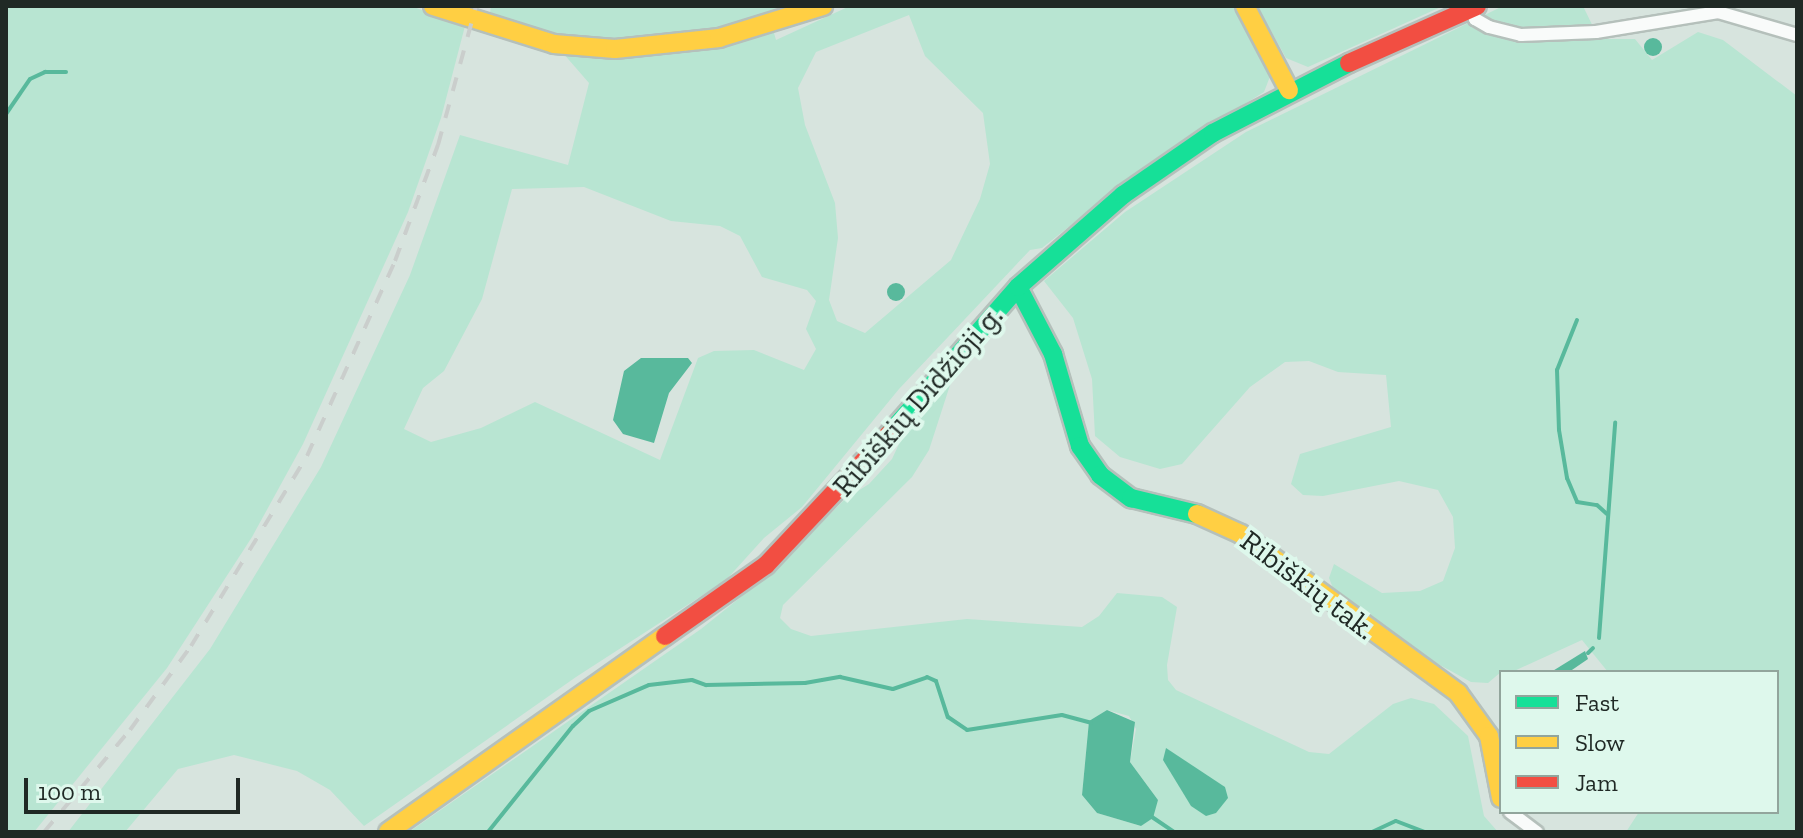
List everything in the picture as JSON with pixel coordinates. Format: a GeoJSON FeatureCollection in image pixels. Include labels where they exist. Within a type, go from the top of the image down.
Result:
{"type":"FeatureCollection","features":[{"type":"Feature","properties":{"kind":"main road"},"geometry":{"type":"LineString","coordinates":[[433,6],[554,44],[615,49],[719,38],[823,6]]}},
{"type":"Feature","properties":{"kind":"main road"},"geometry":{"type":"LineString","coordinates":[[1245,6],[1289,90]]}},
{"type":"Feature","properties":{"kind":"main road","name":"Ribiškių Didžioji g."},"geometry":{"type":"LineString","coordinates":[[388,832],[766,565],[807,527],[1018,287],[1152,173],[1289,90],[1474,7]]}},
{"type":"Feature","properties":{"kind":"main road","name":"Ribiškių tak."},"geometry":{"type":"LineString","coordinates":[[1018,287],[1053,354],[1080,446],[1100,475],[1131,498],[1198,514],[1241,534],[1458,693],[1489,736],[1499,788]]}},
{"type":"Feature","properties":{"kind":"street"},"geometry":{"type":"LineString","coordinates":[[1474,7],[1475,19],[1489,27],[1521,35],[1596,32],[1718,12],[1797,35]]}},
{"type":"Feature","properties":{"kind":"street"},"geometry":{"type":"LineString","coordinates":[[1513,814],[1537,832]]}},
{"type":"Feature","properties":{"kind":"shaded area"},"geometry":{"type":"Polygon","coordinates":[[[6,6],[411,6],[465,26],[441,118],[408,212],[303,444],[252,537],[167,668],[34,832],[6,832],[6,6]]]}},
{"type":"Feature","properties":{"kind":"shaded area"},"geometry":{"type":"Polygon","coordinates":[[[491,6],[802,6],[770,19],[776,40],[850,6],[1235,6],[1271,74],[1264,92],[1149,163],[1042,248],[1030,250],[899,389],[802,507],[764,538],[726,580],[576,677],[364,826],[330,790],[297,771],[234,755],[178,769],[125,832],[68,832],[210,649],[321,467],[410,275],[460,135],[568,165],[589,83],[549,37],[490,13],[491,6]],[[909,15],[816,52],[798,88],[805,125],[835,203],[838,238],[829,300],[837,321],[865,333],[951,260],[980,199],[990,164],[983,113],[925,56],[909,15]],[[584,187],[512,189],[482,299],[444,371],[423,388],[404,429],[431,442],[481,428],[535,402],[660,460],[698,358],[714,351],[754,350],[804,370],[816,349],[806,329],[816,301],[807,290],[762,277],[740,236],[720,226],[671,221],[584,187]]]}},
{"type":"Feature","properties":{"kind":"shaded area"},"geometry":{"type":"Polygon","coordinates":[[[1257,6],[1443,6],[1308,67],[1286,58],[1257,6]]]}},
{"type":"Feature","properties":{"kind":"shaded area"},"geometry":{"type":"Polygon","coordinates":[[[1503,6],[1583,6],[1599,39],[1635,39],[1652,60],[1698,32],[1723,40],[1797,96],[1797,832],[1626,832],[1638,814],[1779,814],[1779,670],[1606,670],[1582,640],[1516,670],[1499,670],[1488,683],[1471,682],[1418,653],[1333,588],[1329,578],[1334,564],[1382,593],[1420,591],[1443,581],[1455,548],[1453,517],[1438,490],[1399,481],[1323,496],[1303,495],[1291,484],[1300,454],[1391,427],[1386,375],[1338,372],[1309,361],[1285,362],[1250,387],[1182,464],[1160,469],[1120,457],[1095,436],[1092,379],[1073,318],[1044,281],[1125,212],[1246,132],[1503,6]]]}},
{"type":"Feature","properties":{"kind":"shaded area"},"geometry":{"type":"Polygon","coordinates":[[[1649,38],[1657,38],[1662,47],[1660,54],[1649,56],[1644,51],[1644,43],[1649,38]]]}},
{"type":"Feature","properties":{"kind":"shaded area"},"geometry":{"type":"Polygon","coordinates":[[[896,283],[905,292],[896,301],[887,292],[896,283]]]}},
{"type":"Feature","properties":{"kind":"shaded area"},"geometry":{"type":"Polygon","coordinates":[[[641,358],[688,358],[692,363],[669,393],[654,443],[623,434],[613,420],[624,371],[641,358]]]}},
{"type":"Feature","properties":{"kind":"shaded area"},"geometry":{"type":"Polygon","coordinates":[[[963,365],[951,382],[929,450],[912,477],[783,605],[780,618],[791,629],[811,636],[967,619],[1082,627],[1099,616],[1117,593],[1162,597],[1177,607],[1167,665],[1168,680],[1176,690],[1309,752],[1329,754],[1393,704],[1411,698],[1434,704],[1468,736],[1484,816],[1498,832],[409,832],[701,629],[776,569],[845,499],[869,484],[892,459],[905,431],[963,365]],[[1107,710],[1089,721],[1082,795],[1097,813],[1141,826],[1158,800],[1130,762],[1136,729],[1129,716],[1107,710]]]}},
{"type":"Feature","properties":{"kind":"shaded area"},"geometry":{"type":"Polygon","coordinates":[[[1585,651],[1588,659],[1572,670],[1554,670],[1585,651]]]}},
{"type":"Feature","properties":{"kind":"shaded area"},"geometry":{"type":"Polygon","coordinates":[[[1107,710],[1135,722],[1130,762],[1158,800],[1153,818],[1141,826],[1097,813],[1082,795],[1089,721],[1107,710]]]}},
{"type":"Feature","properties":{"kind":"shaded area"},"geometry":{"type":"Polygon","coordinates":[[[1166,748],[1225,787],[1228,798],[1216,813],[1206,816],[1191,806],[1163,760],[1166,748]]]}},
{"type":"Feature","properties":{"kind":"waterway"},"geometry":{"type":"LineString","coordinates":[[6,114],[30,79],[45,72],[66,72]]}},
{"type":"Feature","properties":{"kind":"waterway"},"geometry":{"type":"LineString","coordinates":[[1577,320],[1557,370],[1559,430],[1567,478],[1577,502],[1597,505],[1607,514]]}},
{"type":"Feature","properties":{"kind":"waterway"},"geometry":{"type":"LineString","coordinates":[[1599,638],[1615,423]]}},
{"type":"Feature","properties":{"kind":"waterway"},"geometry":{"type":"LineString","coordinates":[[1588,653],[1593,648]]}},
{"type":"Feature","properties":{"kind":"waterway"},"geometry":{"type":"LineString","coordinates":[[488,832],[573,726],[589,711],[649,685],[692,680],[706,685],[805,683],[840,677],[893,689],[927,677],[936,681],[948,717],[967,730],[1062,715],[1091,723]]}},
{"type":"Feature","properties":{"kind":"waterway"},"geometry":{"type":"LineString","coordinates":[[1152,817],[1174,832]]}},
{"type":"Feature","properties":{"kind":"waterway"},"geometry":{"type":"LineString","coordinates":[[1372,832],[1396,821],[1425,832]]}},
{"type":"Feature","properties":{"kind":"railway"},"geometry":{"type":"LineString","coordinates":[[44,832],[130,730],[191,646],[307,456],[395,261],[438,145],[476,6]]}},
{"type":"Feature","properties":{"kind":"traffic: fast"},"geometry":{"type":"LineString","coordinates":[[889,434],[1018,287],[1123,195],[1213,133],[1349,63]]}},
{"type":"Feature","properties":{"kind":"traffic: fast"},"geometry":{"type":"LineString","coordinates":[[1018,287],[1053,354],[1080,446],[1100,475],[1131,498],[1197,514]]}},
{"type":"Feature","properties":{"kind":"traffic: slow"},"geometry":{"type":"LineString","coordinates":[[433,6],[554,44],[615,49],[719,38],[823,6]]}},
{"type":"Feature","properties":{"kind":"traffic: slow"},"geometry":{"type":"LineString","coordinates":[[1245,6],[1289,90]]}},
{"type":"Feature","properties":{"kind":"traffic: slow"},"geometry":{"type":"LineString","coordinates":[[1197,514],[1241,534],[1458,693],[1489,736],[1499,788]]}},
{"type":"Feature","properties":{"kind":"traffic: slow"},"geometry":{"type":"LineString","coordinates":[[388,832],[665,636]]}},
{"type":"Feature","properties":{"kind":"traffic: jam"},"geometry":{"type":"LineString","coordinates":[[1349,63],[1477,6]]}},
{"type":"Feature","properties":{"kind":"traffic: jam"},"geometry":{"type":"LineString","coordinates":[[665,636],[766,565],[889,434]]}}]}
